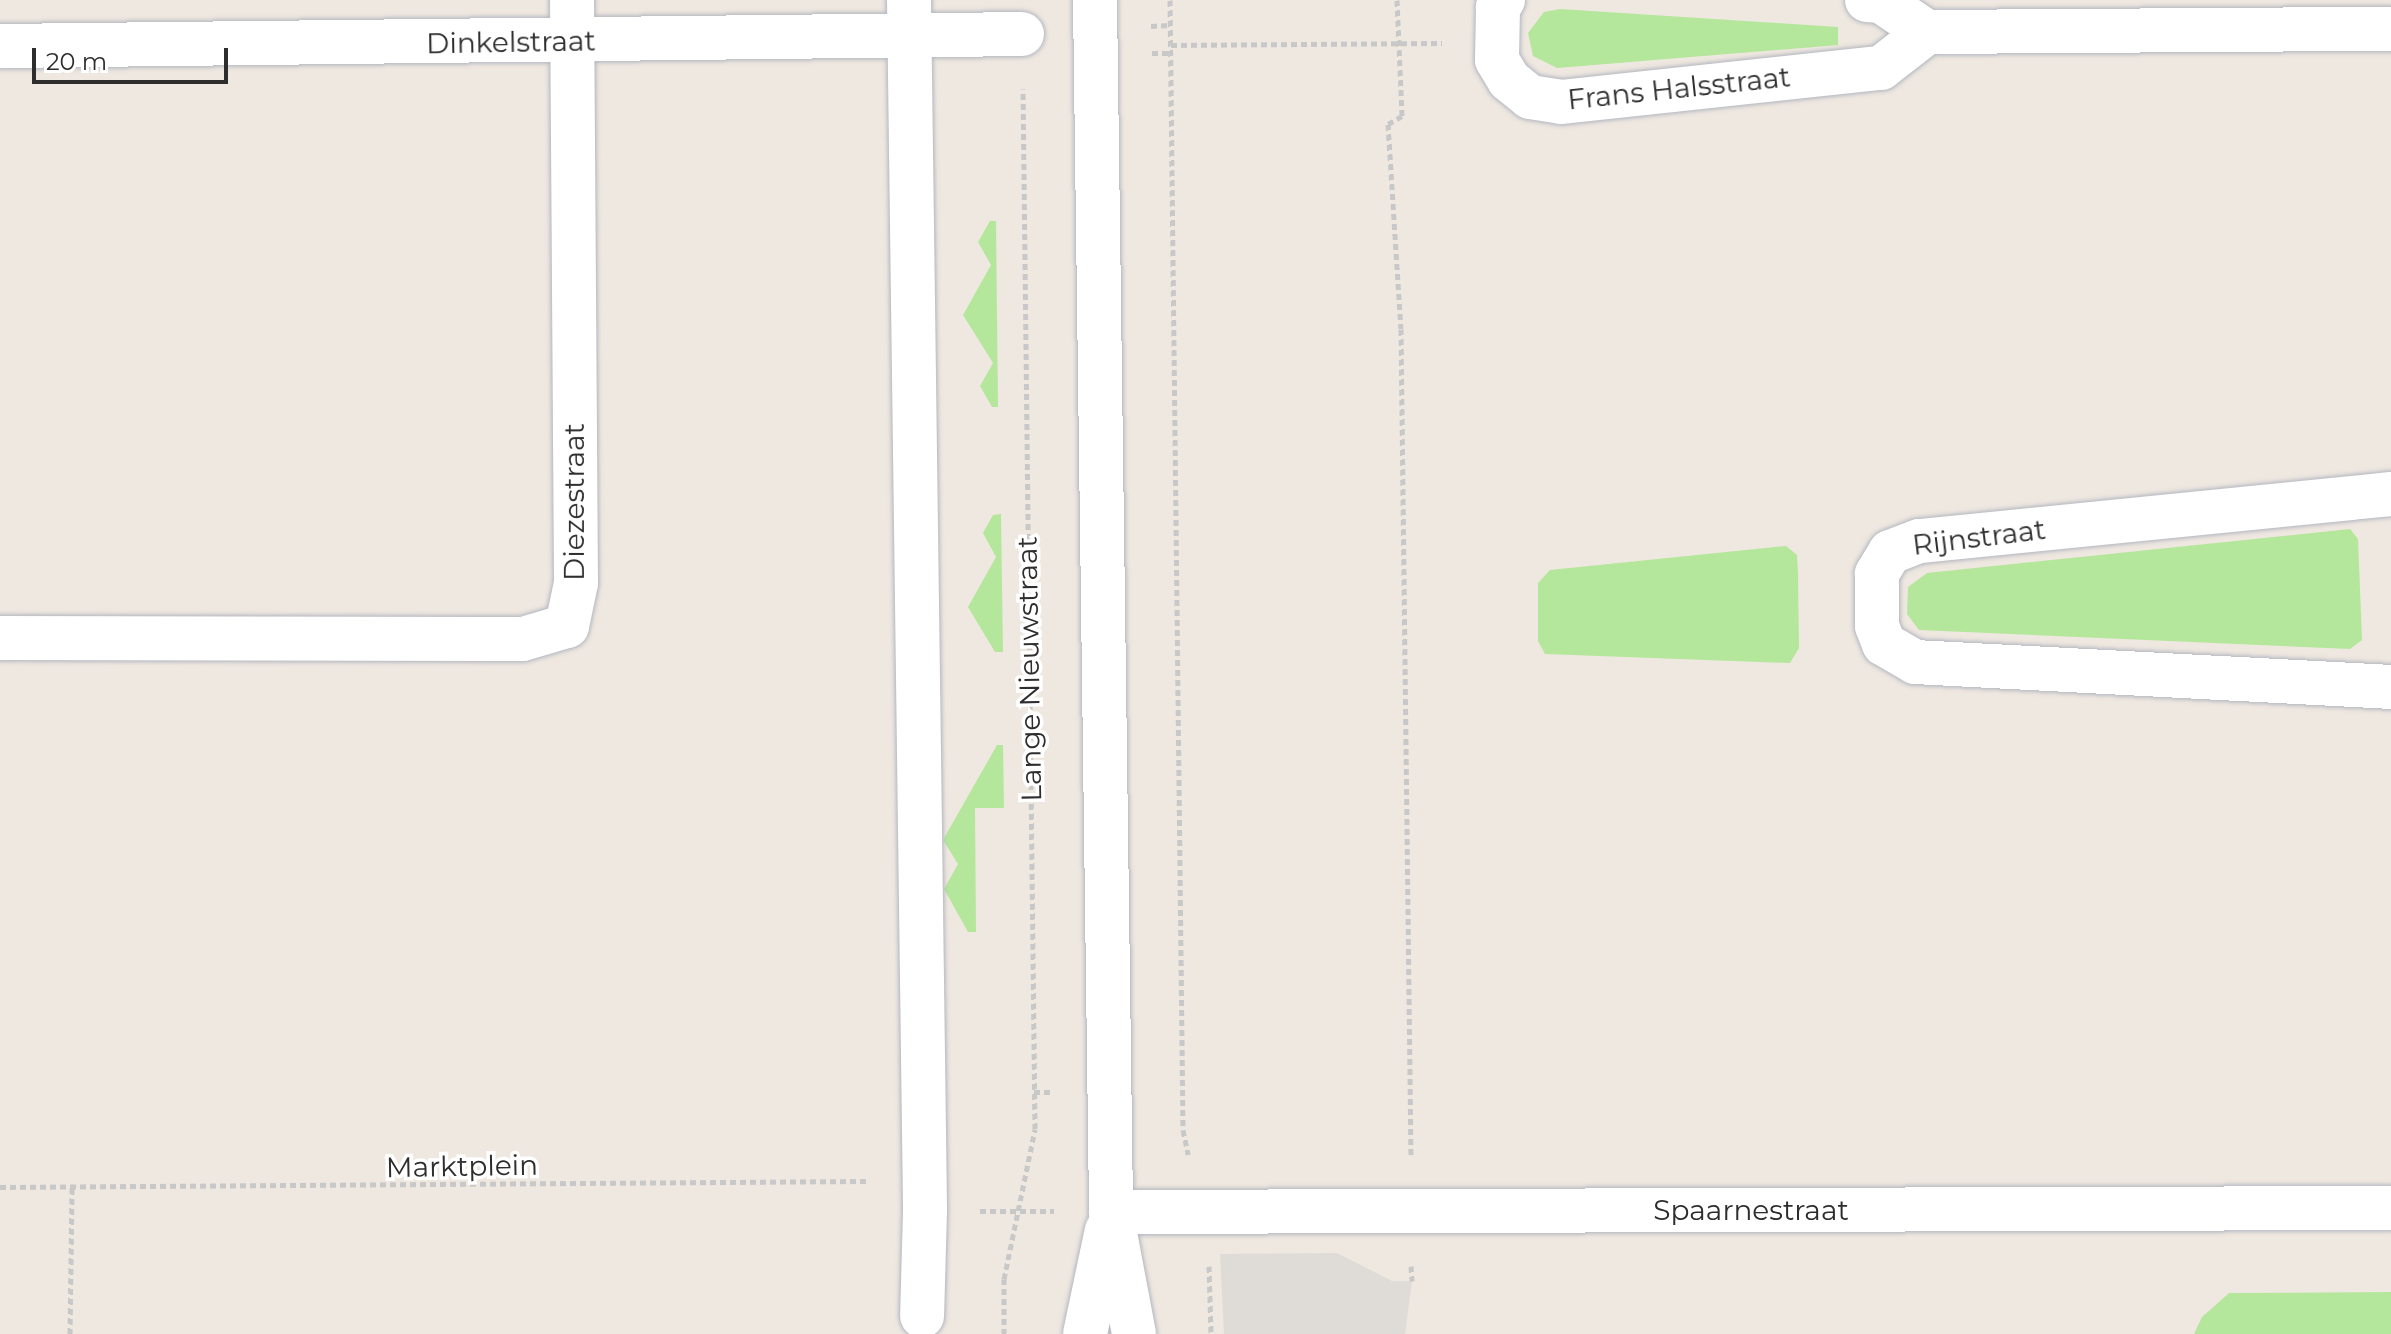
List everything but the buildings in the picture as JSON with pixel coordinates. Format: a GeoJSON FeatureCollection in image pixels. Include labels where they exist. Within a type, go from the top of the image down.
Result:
{"type":"FeatureCollection","features":[{"type":"Feature","properties":{"kind":"street"},"geometry":{"type":"LineString","coordinates":[[1095,0],[1111,1212],[1134,1334]]}},
{"type":"Feature","properties":{"kind":"street"},"geometry":{"type":"LineString","coordinates":[[1495,42],[1503,0]]}},
{"type":"Feature","properties":{"kind":"street"},"geometry":{"type":"LineString","coordinates":[[1867,0],[1881,1],[1927,32],[2391,29]]}},
{"type":"Feature","properties":{"kind":"street"},"geometry":{"type":"LineString","coordinates":[[910,18],[924,1181],[922,1316]]}},
{"type":"Feature","properties":{"kind":"street","name":"Dinkelstraat"},"geometry":{"type":"LineString","coordinates":[[0,46],[572,21],[910,18],[1022,34]]}},
{"type":"Feature","properties":{"kind":"street","name":"Diezestraat"},"geometry":{"type":"LineString","coordinates":[[0,638],[523,639],[567,626],[576,583],[572,21]]}},
{"type":"Feature","properties":{"kind":"street","name":"Frans Halsstraat"},"geometry":{"type":"LineString","coordinates":[[1495,42],[1497,60],[1509,80],[1530,97],[1561,102],[1881,68],[1927,32]]}},
{"type":"Feature","properties":{"kind":"street","name":"Rijnstraat"},"geometry":{"type":"LineString","coordinates":[[2391,494],[1919,541],[1890,552],[1877,574],[1877,626],[1884,644],[1915,662],[2391,687]]}},
{"type":"Feature","properties":{"kind":"street","name":"Spaarnestraat"},"geometry":{"type":"LineString","coordinates":[[1111,1212],[2391,1208]]}},
{"type":"Feature","properties":{"kind":"street"},"geometry":{"type":"LineString","coordinates":[[1085,1334],[1111,1212]]}},
{"type":"Feature","properties":{"kind":"path"},"geometry":{"type":"LineString","coordinates":[[1170,0],[1183,1130]]}},
{"type":"Feature","properties":{"kind":"path"},"geometry":{"type":"LineString","coordinates":[[1397,0],[1402,116],[1388,124],[1402,345],[1412,1281]]}},
{"type":"Feature","properties":{"kind":"path","name":"Lange Nieuwstraat"},"geometry":{"type":"LineString","coordinates":[[1004,1334],[1004,1279],[1035,1129],[1022,34]]}},
{"type":"Feature","properties":{"kind":"path"},"geometry":{"type":"LineString","coordinates":[[1171,45],[1495,42]]}},
{"type":"Feature","properties":{"kind":"path","name":"Marktplein"},"geometry":{"type":"LineString","coordinates":[[0,1187],[924,1181]]}},
{"type":"Feature","properties":{"kind":"path"},"geometry":{"type":"LineString","coordinates":[[70,1334],[72,1187]]}},
{"type":"Feature","properties":{"kind":"green space"},"geometry":{"type":"Polygon","coordinates":[[[1560,9],[1838,27],[1838,45],[1557,68],[1533,56],[1528,33],[1544,12],[1560,9]]]}},
{"type":"Feature","properties":{"kind":"green space"},"geometry":{"type":"Polygon","coordinates":[[[990,221],[996,221],[998,407],[992,407],[980,386],[993,363],[963,315],[991,265],[978,242],[990,221]]]}},
{"type":"Feature","properties":{"kind":"green space"},"geometry":{"type":"Polygon","coordinates":[[[1001,514],[1003,652],[995,652],[968,607],[996,557],[983,533],[993,515],[1001,514]]]}},
{"type":"Feature","properties":{"kind":"green space"},"geometry":{"type":"Polygon","coordinates":[[[2350,529],[2358,539],[2362,640],[2350,649],[1919,630],[1907,614],[1908,587],[1927,573],[2350,529]]]}},
{"type":"Feature","properties":{"kind":"green space"},"geometry":{"type":"Polygon","coordinates":[[[1786,546],[1797,555],[1798,573],[1799,648],[1790,663],[1545,654],[1538,641],[1538,583],[1550,570],[1786,546]]]}},
{"type":"Feature","properties":{"kind":"green space"},"geometry":{"type":"Polygon","coordinates":[[[997,745],[1003,745],[1004,808],[975,808],[976,932],[968,932],[944,889],[958,864],[943,840],[997,745]]]}},
{"type":"Feature","properties":{"kind":"green space"},"geometry":{"type":"Polygon","coordinates":[[[2391,1292],[2391,1334],[2194,1334],[2202,1317],[2229,1293],[2391,1292]]]}},
{"type":"Feature","properties":{"kind":"shaded area"},"geometry":{"type":"Polygon","coordinates":[[[1337,1253],[1392,1281],[1412,1281],[1405,1334],[1224,1334],[1220,1254],[1337,1253]]]}}]}
